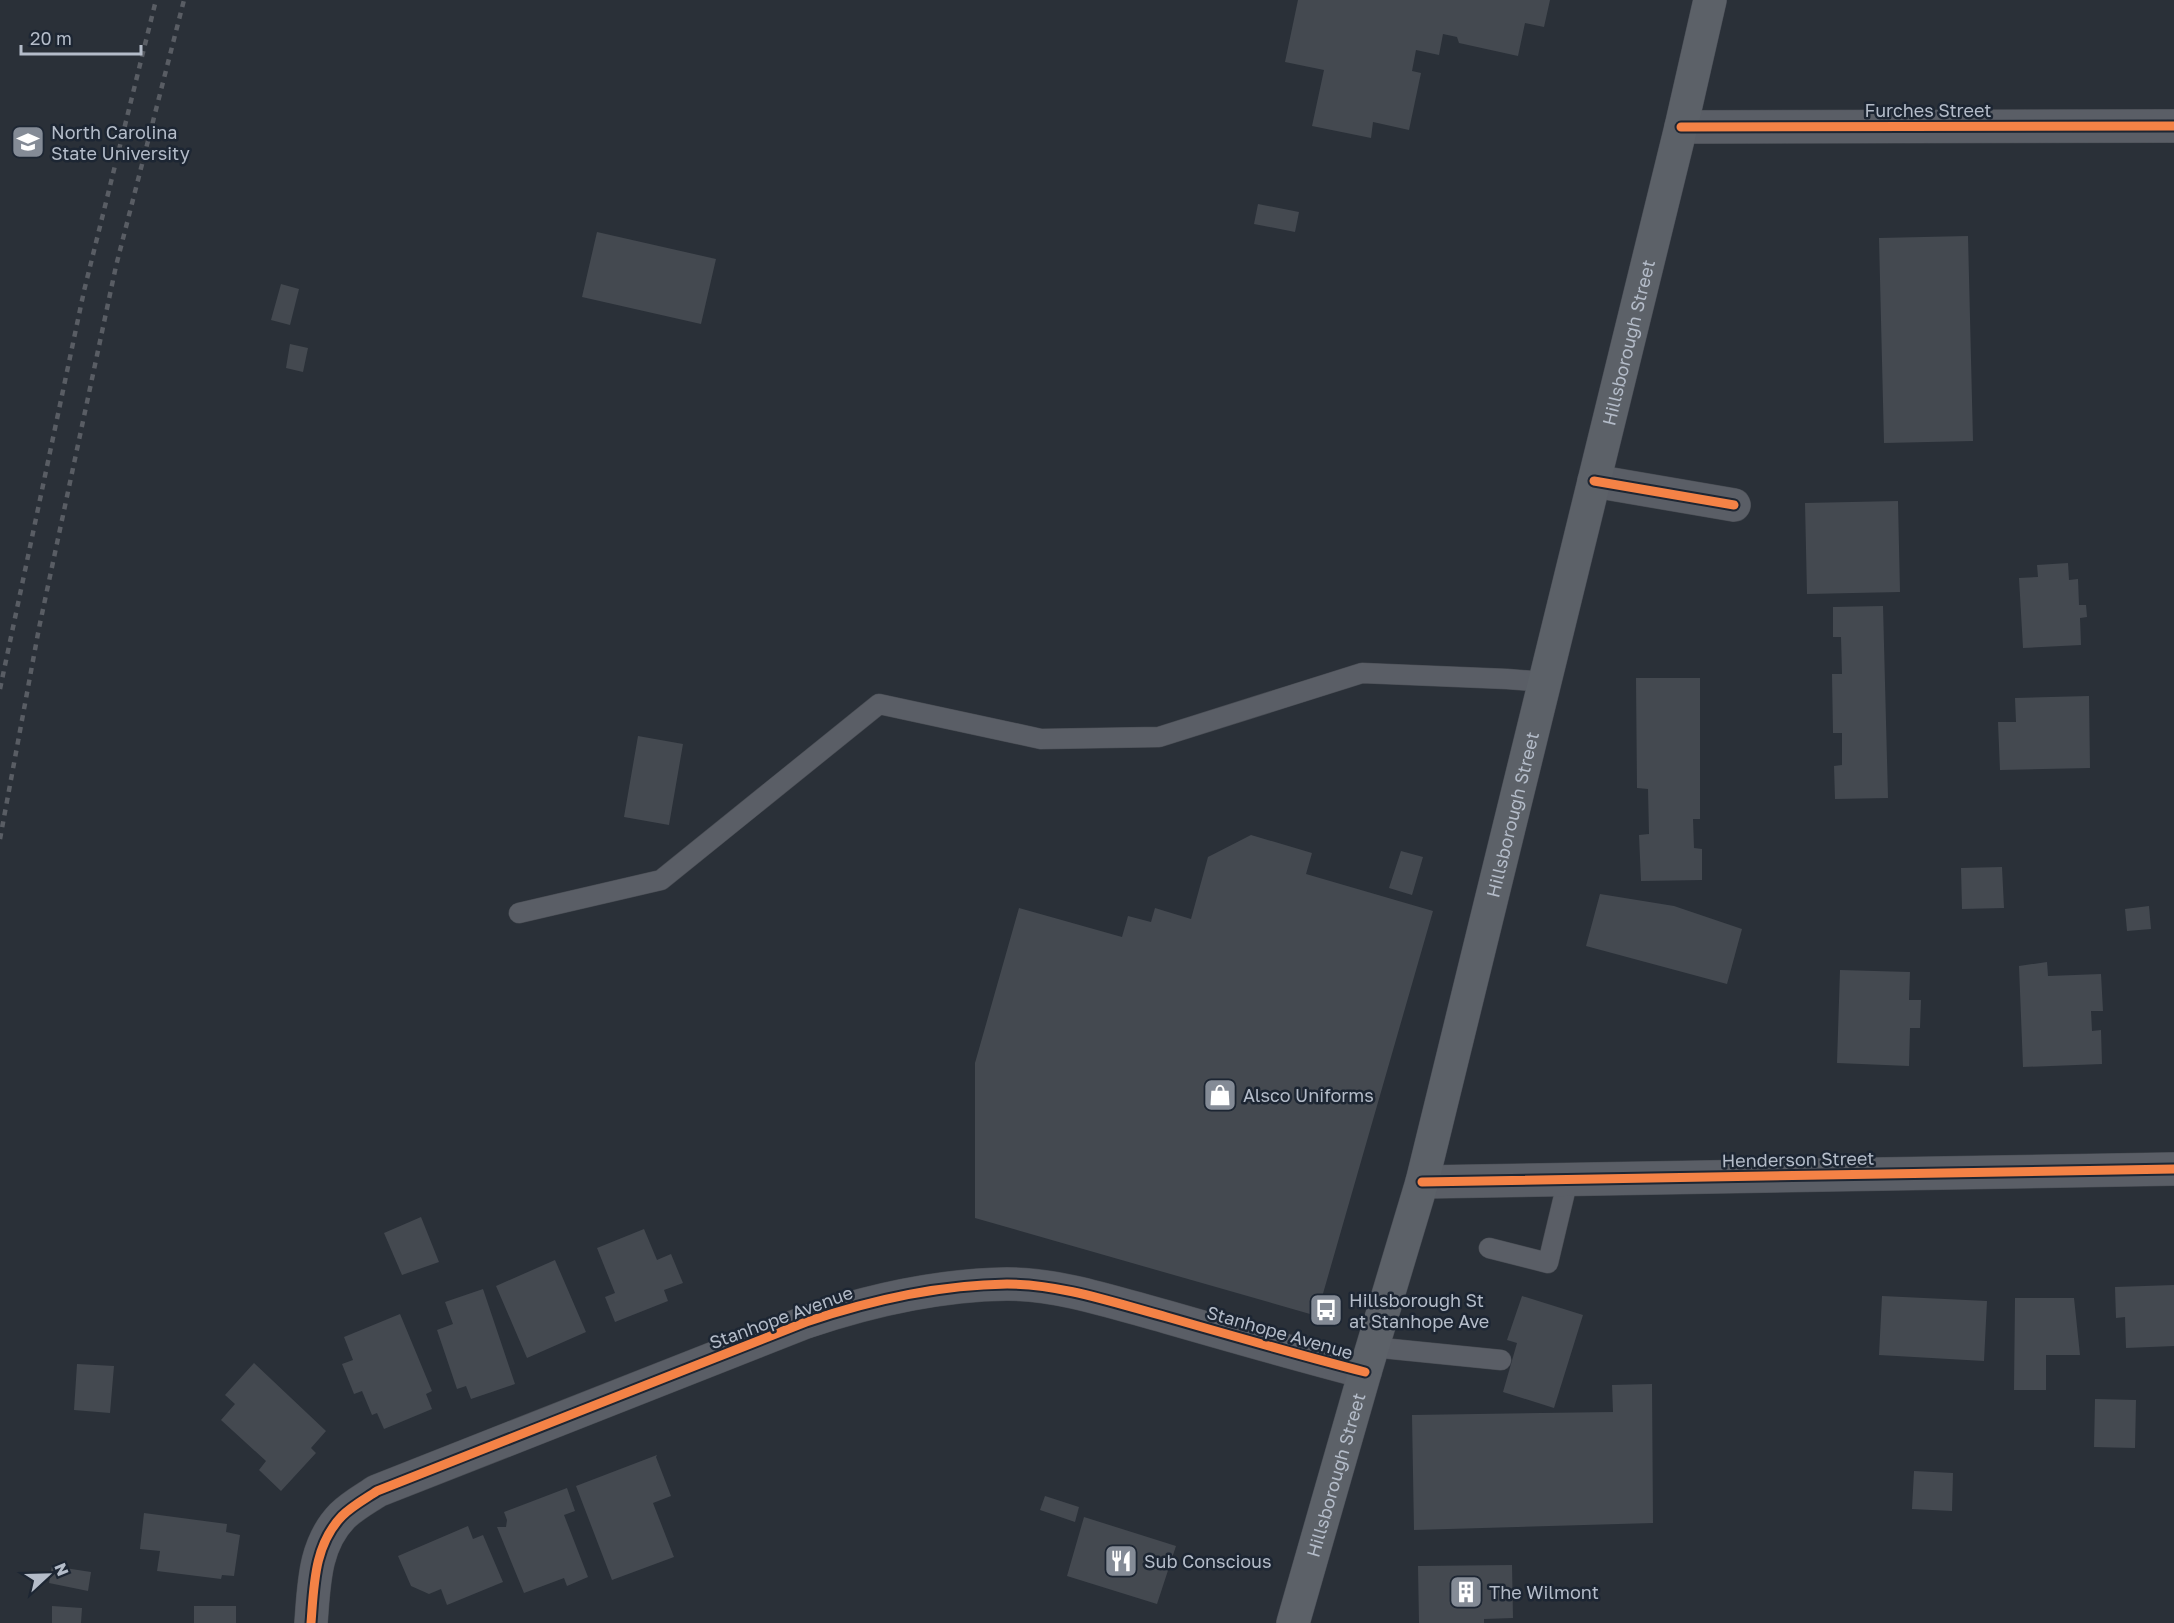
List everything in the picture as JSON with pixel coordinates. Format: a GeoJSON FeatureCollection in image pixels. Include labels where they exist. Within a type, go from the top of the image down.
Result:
{"type":"FeatureCollection","features":[{"type":"Feature","properties":{"kind":"main road","name":"Hillsborough Street"},"geometry":{"type":"LineString","coordinates":[[1293,1623],[1422,1182],[1681,127],[1710,0]]}},
{"type":"Feature","properties":{"kind":"street","name":"Furches Street"},"geometry":{"type":"LineString","coordinates":[[1681,127],[2174,126]]}},
{"type":"Feature","properties":{"kind":"street"},"geometry":{"type":"LineString","coordinates":[[1594,481],[1734,505]]}},
{"type":"Feature","properties":{"kind":"street","name":"Henderson Street"},"geometry":{"type":"LineString","coordinates":[[1422,1182],[2174,1169]]}},
{"type":"Feature","properties":{"kind":"street","name":"Stanhope Avenue"},"geometry":{"type":"LineString","coordinates":[[311,1623],[319,1554],[328,1533],[342,1515],[377,1491],[806,1322],[889,1298],[927,1290],[967,1286],[1009,1284],[1044,1288],[1369,1359]]}},
{"type":"Feature","properties":{"kind":"lane"},"geometry":{"type":"LineString","coordinates":[[519,913],[661,880],[879,704],[1041,739],[1159,737],[1362,673],[1545,682]]}},
{"type":"Feature","properties":{"kind":"lane"},"geometry":{"type":"LineString","coordinates":[[1489,1248],[1548,1263],[1568,1179]]}},
{"type":"Feature","properties":{"kind":"lane"},"geometry":{"type":"LineString","coordinates":[[1369,1359],[1501,1360]]}},
{"type":"Feature","properties":{"kind":"building"},"geometry":{"type":"Polygon","coordinates":[[[1298,0],[1550,0],[1544,27],[1525,23],[1518,56],[1459,43],[1457,37],[1443,34],[1439,55],[1416,50],[1412,71],[1421,73],[1409,130],[1373,122],[1371,138],[1312,126],[1324,70],[1285,62],[1298,0]]]}},
{"type":"Feature","properties":{"kind":"building"},"geometry":{"type":"Polygon","coordinates":[[[1258,204],[1299,212],[1295,232],[1254,224],[1258,204]]]}},
{"type":"Feature","properties":{"kind":"building"},"geometry":{"type":"Polygon","coordinates":[[[597,232],[716,259],[701,324],[582,297],[597,232]]]}},
{"type":"Feature","properties":{"kind":"building"},"geometry":{"type":"Polygon","coordinates":[[[1968,236],[1973,441],[1884,443],[1879,238],[1968,236]]]}},
{"type":"Feature","properties":{"kind":"building"},"geometry":{"type":"Polygon","coordinates":[[[281,284],[299,289],[290,325],[271,320],[281,284]]]}},
{"type":"Feature","properties":{"kind":"building"},"geometry":{"type":"Polygon","coordinates":[[[290,344],[308,348],[303,372],[286,368],[290,344]]]}},
{"type":"Feature","properties":{"kind":"building"},"geometry":{"type":"Polygon","coordinates":[[[1898,501],[1900,592],[1807,594],[1805,503],[1898,501]]]}},
{"type":"Feature","properties":{"kind":"building"},"geometry":{"type":"Polygon","coordinates":[[[2068,563],[2069,580],[2078,579],[2079,605],[2086,605],[2087,617],[2080,618],[2081,645],[2023,648],[2019,578],[2038,577],[2037,565],[2068,563]]]}},
{"type":"Feature","properties":{"kind":"building"},"geometry":{"type":"Polygon","coordinates":[[[1883,606],[1888,798],[1835,799],[1834,766],[1842,765],[1842,733],[1833,733],[1832,674],[1842,674],[1841,637],[1833,637],[1833,607],[1883,606]]]}},
{"type":"Feature","properties":{"kind":"building"},"geometry":{"type":"Polygon","coordinates":[[[1636,678],[1700,678],[1700,819],[1693,819],[1694,848],[1702,849],[1702,880],[1641,881],[1639,835],[1649,834],[1648,789],[1637,788],[1636,678]]]}},
{"type":"Feature","properties":{"kind":"building"},"geometry":{"type":"Polygon","coordinates":[[[2089,696],[2090,768],[2000,770],[1998,722],[2016,722],[2015,698],[2089,696]]]}},
{"type":"Feature","properties":{"kind":"building"},"geometry":{"type":"Polygon","coordinates":[[[638,736],[683,744],[669,825],[624,817],[638,736]]]}},
{"type":"Feature","properties":{"kind":"building"},"geometry":{"type":"Polygon","coordinates":[[[1251,835],[1312,853],[1306,874],[1433,911],[1318,1311],[1315,1314],[975,1218],[975,1063],[1019,908],[1122,937],[1128,916],[1151,922],[1155,908],[1191,919],[1208,857],[1251,835]]]}},
{"type":"Feature","properties":{"kind":"building"},"geometry":{"type":"Polygon","coordinates":[[[1401,851],[1423,857],[1412,895],[1389,888],[1401,851]]]}},
{"type":"Feature","properties":{"kind":"building"},"geometry":{"type":"Polygon","coordinates":[[[2002,867],[2004,908],[1962,909],[1961,868],[2002,867]]]}},
{"type":"Feature","properties":{"kind":"building"},"geometry":{"type":"Polygon","coordinates":[[[1600,894],[1674,906],[1742,929],[1727,984],[1586,946],[1600,894]]]}},
{"type":"Feature","properties":{"kind":"building"},"geometry":{"type":"Polygon","coordinates":[[[2149,906],[2151,929],[2127,931],[2125,909],[2149,906]]]}},
{"type":"Feature","properties":{"kind":"building"},"geometry":{"type":"Polygon","coordinates":[[[2047,962],[2048,976],[2101,974],[2103,1011],[2091,1011],[2092,1031],[2101,1030],[2102,1064],[2023,1067],[2019,966],[2047,962]]]}},
{"type":"Feature","properties":{"kind":"building"},"geometry":{"type":"Polygon","coordinates":[[[1840,970],[1910,972],[1909,1000],[1921,1000],[1920,1028],[1910,1028],[1909,1066],[1837,1063],[1840,970]]]}},
{"type":"Feature","properties":{"kind":"building"},"geometry":{"type":"Polygon","coordinates":[[[421,1217],[439,1262],[402,1275],[384,1233],[421,1217]]]}},
{"type":"Feature","properties":{"kind":"building"},"geometry":{"type":"Polygon","coordinates":[[[644,1229],[657,1260],[671,1254],[683,1283],[664,1290],[668,1301],[615,1322],[605,1297],[615,1293],[597,1248],[644,1229]]]}},
{"type":"Feature","properties":{"kind":"building"},"geometry":{"type":"Polygon","coordinates":[[[555,1260],[586,1332],[527,1358],[496,1286],[555,1260]]]}},
{"type":"Feature","properties":{"kind":"building"},"geometry":{"type":"Polygon","coordinates":[[[2174,1285],[2174,1346],[2126,1348],[2125,1317],[2116,1318],[2115,1287],[2174,1285]]]}},
{"type":"Feature","properties":{"kind":"building"},"geometry":{"type":"Polygon","coordinates":[[[483,1289],[515,1384],[471,1399],[466,1386],[457,1389],[437,1330],[453,1324],[445,1302],[483,1289]]]}},
{"type":"Feature","properties":{"kind":"building"},"geometry":{"type":"Polygon","coordinates":[[[1522,1296],[1583,1315],[1554,1408],[1503,1392],[1517,1343],[1507,1340],[1522,1296]]]}},
{"type":"Feature","properties":{"kind":"building"},"geometry":{"type":"Polygon","coordinates":[[[1882,1296],[1987,1301],[1984,1361],[1879,1355],[1882,1296]]]}},
{"type":"Feature","properties":{"kind":"building"},"geometry":{"type":"Polygon","coordinates":[[[2015,1298],[2074,1298],[2080,1355],[2046,1355],[2046,1390],[2014,1390],[2015,1298]]]}},
{"type":"Feature","properties":{"kind":"building"},"geometry":{"type":"Polygon","coordinates":[[[400,1314],[432,1391],[426,1394],[432,1409],[384,1429],[377,1413],[372,1415],[362,1391],[354,1394],[342,1364],[353,1360],[344,1337],[400,1314]]]}},
{"type":"Feature","properties":{"kind":"building"},"geometry":{"type":"Polygon","coordinates":[[[254,1363],[326,1431],[311,1448],[316,1453],[281,1491],[259,1470],[266,1461],[221,1420],[235,1404],[225,1395],[254,1363]]]}},
{"type":"Feature","properties":{"kind":"building"},"geometry":{"type":"Polygon","coordinates":[[[77,1364],[114,1366],[110,1413],[74,1410],[77,1364]]]}},
{"type":"Feature","properties":{"kind":"building"},"geometry":{"type":"Polygon","coordinates":[[[1652,1384],[1653,1523],[1414,1530],[1412,1415],[1613,1412],[1612,1385],[1652,1384]]]}},
{"type":"Feature","properties":{"kind":"building"},"geometry":{"type":"Polygon","coordinates":[[[2095,1399],[2136,1400],[2135,1448],[2094,1447],[2095,1399]]]}},
{"type":"Feature","properties":{"kind":"building"},"geometry":{"type":"Polygon","coordinates":[[[657,1455],[671,1496],[653,1503],[674,1557],[612,1580],[576,1486],[657,1455]]]}},
{"type":"Feature","properties":{"kind":"building"},"geometry":{"type":"Polygon","coordinates":[[[1914,1471],[1953,1473],[1952,1511],[1912,1509],[1914,1471]]]}},
{"type":"Feature","properties":{"kind":"building"},"geometry":{"type":"Polygon","coordinates":[[[567,1488],[575,1511],[564,1515],[588,1577],[567,1586],[564,1578],[524,1593],[497,1527],[506,1527],[507,1520],[504,1512],[567,1488]]]}},
{"type":"Feature","properties":{"kind":"building"},"geometry":{"type":"Polygon","coordinates":[[[1045,1496],[1079,1507],[1075,1522],[1040,1510],[1045,1496]]]}},
{"type":"Feature","properties":{"kind":"building"},"geometry":{"type":"Polygon","coordinates":[[[144,1513],[227,1524],[226,1532],[240,1535],[234,1576],[222,1575],[221,1579],[157,1571],[160,1551],[140,1549],[144,1513]]]}},
{"type":"Feature","properties":{"kind":"building","name":"Sub Conscious"},"geometry":{"type":"Polygon","coordinates":[[[1084,1517],[1176,1546],[1157,1604],[1067,1576],[1084,1517]]]}},
{"type":"Feature","properties":{"kind":"building"},"geometry":{"type":"Polygon","coordinates":[[[468,1526],[473,1539],[483,1535],[503,1582],[447,1605],[441,1589],[429,1594],[411,1586],[398,1556],[468,1526]]]}},
{"type":"Feature","properties":{"kind":"building","name":"The Wilmont"},"geometry":{"type":"Polygon","coordinates":[[[1512,1565],[1513,1618],[1484,1619],[1484,1623],[1419,1623],[1418,1566],[1512,1565]]]}},
{"type":"Feature","properties":{"kind":"building"},"geometry":{"type":"Polygon","coordinates":[[[52,1566],[91,1572],[88,1591],[49,1583],[52,1566]]]}},
{"type":"Feature","properties":{"kind":"building"},"geometry":{"type":"Polygon","coordinates":[[[52,1606],[82,1608],[81,1623],[52,1623],[52,1606]]]}},
{"type":"Feature","properties":{"kind":"building"},"geometry":{"type":"Polygon","coordinates":[[[194,1606],[236,1606],[236,1623],[194,1623],[194,1606]]]}},
{"type":"Feature","properties":{"kind":"railway"},"geometry":{"type":"LineString","coordinates":[[0,689],[84,291],[156,0]]}},
{"type":"Feature","properties":{"kind":"railway"},"geometry":{"type":"LineString","coordinates":[[0,839],[39,628],[116,266],[184,0]]}},
{"type":"Feature","properties":{"kind":"cycle path"},"geometry":{"type":"LineString","coordinates":[[1681,127],[2174,126]]}},
{"type":"Feature","properties":{"kind":"cycle path"},"geometry":{"type":"LineString","coordinates":[[1594,481],[1734,505]]}},
{"type":"Feature","properties":{"kind":"cycle path"},"geometry":{"type":"LineString","coordinates":[[1422,1182],[2174,1169]]}},
{"type":"Feature","properties":{"kind":"cycle path"},"geometry":{"type":"LineString","coordinates":[[311,1623],[317,1566],[326,1540],[342,1516],[377,1491],[806,1322],[905,1295],[981,1285],[1047,1287],[1108,1300],[1365,1372]]}},
{"type":"Feature","properties":{"kind":"place","name":"North Carolina State University"},"geometry":{"type":"Point","coordinates":[28,142]}},
{"type":"Feature","properties":{"kind":"place","name":"Alsco Uniforms"},"geometry":{"type":"Point","coordinates":[1220,1095]}},
{"type":"Feature","properties":{"kind":"place","name":"Hillsborough St at Stanhope Ave"},"geometry":{"type":"Point","coordinates":[1326,1310]}},
{"type":"Feature","properties":{"kind":"place","name":"Sub Conscious"},"geometry":{"type":"Point","coordinates":[1121,1561]}},
{"type":"Feature","properties":{"kind":"place","name":"The Wilmont"},"geometry":{"type":"Point","coordinates":[1466,1592]}}]}
